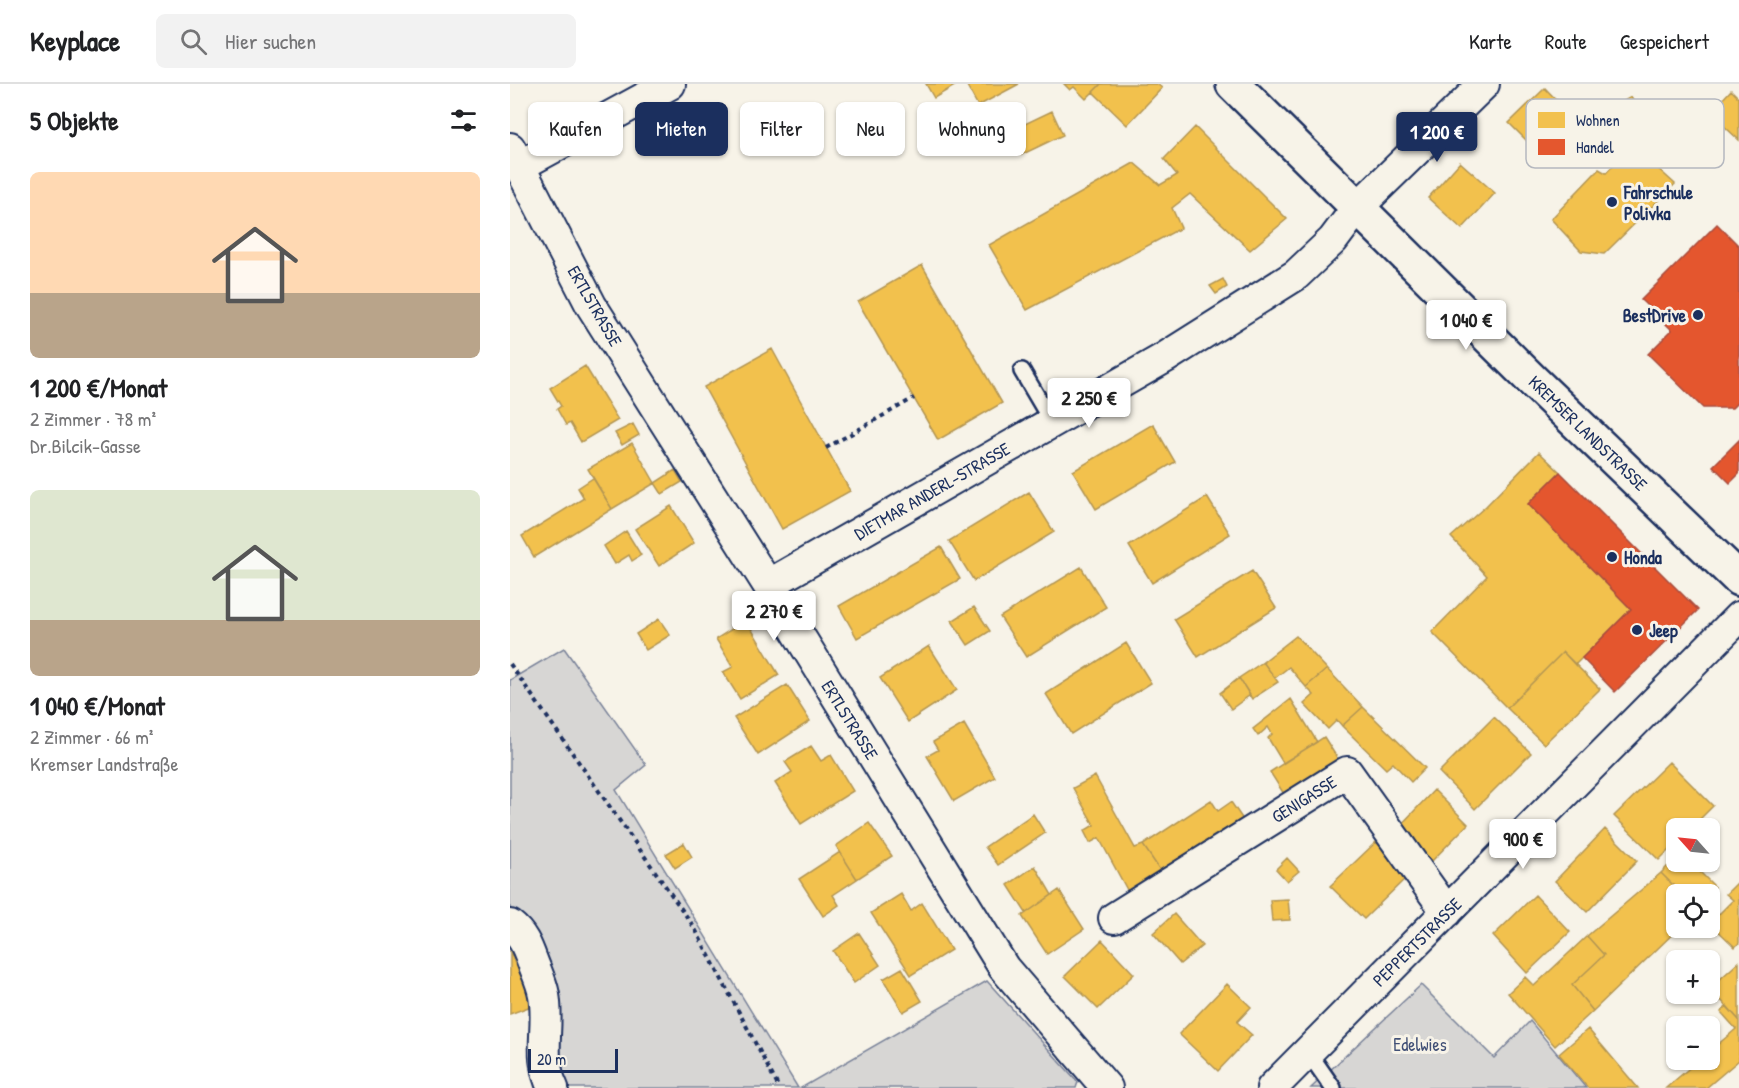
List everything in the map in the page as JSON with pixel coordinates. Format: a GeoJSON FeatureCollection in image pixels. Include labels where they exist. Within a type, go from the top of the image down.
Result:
{"type":"FeatureCollection","features":[{"type":"Feature","properties":{"kind":"main road","name":"KREMSER LANDSTRASSE"},"geometry":{"type":"LineString","coordinates":[[1233,84],[1357,208],[1739,579]]}},
{"type":"Feature","properties":{"kind":"street"},"geometry":{"type":"LineString","coordinates":[[513,153],[670,84]]}},
{"type":"Feature","properties":{"kind":"street","name":"DIETMAR ANDERL-STRASSE"},"geometry":{"type":"LineString","coordinates":[[768,585],[1166,357],[1296,275],[1333,240],[1357,208],[1484,84]]}},
{"type":"Feature","properties":{"kind":"street","name":"ERTLSTRASSE"},"geometry":{"type":"LineString","coordinates":[[513,153],[591,305],[768,585],[1004,968],[1107,1088]]}},
{"type":"Feature","properties":{"kind":"street","name":"PEPPERTSTRASSE"},"geometry":{"type":"LineString","coordinates":[[1272,1088],[1739,617]]}},
{"type":"Feature","properties":{"kind":"street","name":"GENIGASSE"},"geometry":{"type":"LineString","coordinates":[[1114,918],[1347,772],[1447,912]]}},
{"type":"Feature","properties":{"kind":"street"},"geometry":{"type":"LineString","coordinates":[[510,925],[526,942],[544,994],[546,1016],[543,1047],[553,1088]]}},
{"type":"Feature","properties":{"kind":"lane"},"geometry":{"type":"LineString","coordinates":[[1022,371],[1052,422]]}},
{"type":"Feature","properties":{"kind":"lane"},"geometry":{"type":"LineString","coordinates":[[1308,1052],[1333,1088]]}},
{"type":"Feature","properties":{"kind":"path"},"geometry":{"type":"LineString","coordinates":[[826,448],[914,398]]}},
{"type":"Feature","properties":{"kind":"path"},"geometry":{"type":"LineString","coordinates":[[510,664],[694,927],[779,1088]]}},
{"type":"Feature","properties":{"kind":"green space"},"geometry":{"type":"Polygon","coordinates":[[[564,648],[646,765],[616,790],[798,1088],[565,1088],[533,934],[510,908],[510,680],[564,648]]]}},
{"type":"Feature","properties":{"kind":"green space"},"geometry":{"type":"Polygon","coordinates":[[[987,981],[1078,1082],[1076,1088],[801,1088],[987,981]]]}},
{"type":"Feature","properties":{"kind":"green space","name":"Edelwies"},"geometry":{"type":"Polygon","coordinates":[[[1421,985],[1494,1058],[1530,1021],[1586,1088],[1311,1088],[1421,985]]]}},
{"type":"Feature","properties":{"kind":"building: Wohnen"},"geometry":{"type":"Polygon","coordinates":[[[926,84],[958,84],[934,98],[926,84]]]}},
{"type":"Feature","properties":{"kind":"building: Wohnen"},"geometry":{"type":"Polygon","coordinates":[[[966,84],[1019,84],[985,102],[976,102],[966,84]]]}},
{"type":"Feature","properties":{"kind":"building: Wohnen"},"geometry":{"type":"Polygon","coordinates":[[[1064,84],[1101,84],[1086,99],[1074,87],[1070,90],[1064,84]]]}},
{"type":"Feature","properties":{"kind":"building: Wohnen"},"geometry":{"type":"Polygon","coordinates":[[[1101,84],[1157,84],[1162,88],[1127,125],[1093,92],[1101,84]]]}},
{"type":"Feature","properties":{"kind":"building: Wohnen"},"geometry":{"type":"Polygon","coordinates":[[[1545,88],[1556,99],[1534,99],[1545,88]]]}},
{"type":"Feature","properties":{"kind":"building: Wohnen"},"geometry":{"type":"Polygon","coordinates":[[[1731,90],[1739,98],[1739,140],[1724,126],[1723,99],[1731,90]]]}},
{"type":"Feature","properties":{"kind":"building: Wohnen"},"geometry":{"type":"Polygon","coordinates":[[[1526,106],[1526,140],[1509,123],[1526,106]]]}},
{"type":"Feature","properties":{"kind":"building: Wohnen"},"geometry":{"type":"Polygon","coordinates":[[[1052,111],[1063,135],[1026,153],[1026,123],[1052,111]]]}},
{"type":"Feature","properties":{"kind":"building: Wohnen"},"geometry":{"type":"Polygon","coordinates":[[[1195,127],[1287,219],[1250,250],[1190,194],[1172,208],[1181,228],[1027,310],[989,245],[1134,163],[1160,185],[1177,175],[1164,159],[1195,127]]]}},
{"type":"Feature","properties":{"kind":"building: Wohnen"},"geometry":{"type":"Polygon","coordinates":[[[1460,162],[1495,193],[1462,229],[1428,198],[1460,162]]]}},
{"type":"Feature","properties":{"kind":"building: Wohnen","name":"Fahrschule Polivka"},"geometry":{"type":"Polygon","coordinates":[[[1611,168],[1657,168],[1675,184],[1604,254],[1581,251],[1551,219],[1599,169],[1606,173],[1611,168]]]}},
{"type":"Feature","properties":{"kind":"building: Wohnen"},"geometry":{"type":"Polygon","coordinates":[[[922,265],[1002,403],[938,440],[858,302],[922,265]]]}},
{"type":"Feature","properties":{"kind":"building: Wohnen"},"geometry":{"type":"Polygon","coordinates":[[[1223,279],[1227,287],[1216,294],[1210,286],[1223,279]]]}},
{"type":"Feature","properties":{"kind":"building: Wohnen"},"geometry":{"type":"Polygon","coordinates":[[[772,349],[850,491],[782,529],[704,387],[772,349]]]}},
{"type":"Feature","properties":{"kind":"building: Wohnen"},"geometry":{"type":"Polygon","coordinates":[[[585,366],[618,420],[581,442],[570,423],[566,425],[557,409],[561,406],[550,388],[585,366]]]}},
{"type":"Feature","properties":{"kind":"building: Wohnen"},"geometry":{"type":"Polygon","coordinates":[[[633,424],[639,435],[622,445],[615,433],[633,424]]]}},
{"type":"Feature","properties":{"kind":"building: Wohnen"},"geometry":{"type":"Polygon","coordinates":[[[1153,424],[1175,462],[1096,509],[1073,471],[1153,424]]]}},
{"type":"Feature","properties":{"kind":"building: Wohnen"},"geometry":{"type":"Polygon","coordinates":[[[632,443],[655,483],[612,509],[588,469],[632,443]]]}},
{"type":"Feature","properties":{"kind":"building: Wohnen"},"geometry":{"type":"Polygon","coordinates":[[[1539,452],[1560,472],[1528,504],[1631,609],[1575,665],[1563,652],[1507,708],[1432,632],[1487,576],[1451,537],[1486,506],[1539,452]]]}},
{"type":"Feature","properties":{"kind":"building: Wohnen"},"geometry":{"type":"Polygon","coordinates":[[[675,470],[682,482],[662,494],[655,483],[675,470]]]}},
{"type":"Feature","properties":{"kind":"building: Wohnen"},"geometry":{"type":"Polygon","coordinates":[[[593,478],[612,509],[534,557],[522,536],[584,498],[578,488],[593,478]]]}},
{"type":"Feature","properties":{"kind":"building: Wohnen"},"geometry":{"type":"Polygon","coordinates":[[[1029,492],[1054,532],[974,581],[949,541],[1029,492]]]}},
{"type":"Feature","properties":{"kind":"building: Wohnen"},"geometry":{"type":"Polygon","coordinates":[[[1207,497],[1230,534],[1152,583],[1129,546],[1207,497]]]}},
{"type":"Feature","properties":{"kind":"building: Wohnen"},"geometry":{"type":"Polygon","coordinates":[[[671,506],[694,543],[659,566],[635,529],[671,506]]]}},
{"type":"Feature","properties":{"kind":"building: Wohnen"},"geometry":{"type":"Polygon","coordinates":[[[626,531],[641,555],[632,561],[629,555],[615,564],[604,546],[626,531]]]}},
{"type":"Feature","properties":{"kind":"building: Wohnen"},"geometry":{"type":"Polygon","coordinates":[[[941,547],[960,579],[857,638],[839,606],[941,547]]]}},
{"type":"Feature","properties":{"kind":"building: Wohnen"},"geometry":{"type":"Polygon","coordinates":[[[1081,567],[1106,607],[1026,657],[1000,617],[1081,567]]]}},
{"type":"Feature","properties":{"kind":"building: Wohnen"},"geometry":{"type":"Polygon","coordinates":[[[1252,571],[1276,608],[1198,657],[1174,619],[1252,571]]]}},
{"type":"Feature","properties":{"kind":"building: Wohnen"},"geometry":{"type":"Polygon","coordinates":[[[974,607],[990,631],[968,645],[952,621],[974,607]]]}},
{"type":"Feature","properties":{"kind":"building: Wohnen"},"geometry":{"type":"Polygon","coordinates":[[[659,619],[670,635],[646,650],[636,634],[659,619]]]}},
{"type":"Feature","properties":{"kind":"building: Wohnen"},"geometry":{"type":"Polygon","coordinates":[[[746,620],[779,675],[740,699],[723,672],[733,667],[716,639],[746,620]]]}},
{"type":"Feature","properties":{"kind":"building: Wohnen"},"geometry":{"type":"Polygon","coordinates":[[[1296,636],[1327,669],[1306,687],[1289,667],[1275,678],[1263,662],[1296,636]]]}},
{"type":"Feature","properties":{"kind":"building: Wohnen"},"geometry":{"type":"Polygon","coordinates":[[[1126,643],[1151,683],[1071,734],[1046,694],[1126,643]]]}},
{"type":"Feature","properties":{"kind":"building: Wohnen"},"geometry":{"type":"Polygon","coordinates":[[[929,646],[957,690],[908,722],[880,678],[929,646]]]}},
{"type":"Feature","properties":{"kind":"building: Wohnen"},"geometry":{"type":"Polygon","coordinates":[[[1563,652],[1600,689],[1544,744],[1507,708],[1563,652]]]}},
{"type":"Feature","properties":{"kind":"building: Wohnen"},"geometry":{"type":"Polygon","coordinates":[[[1263,662],[1278,682],[1252,699],[1239,678],[1263,662]]]}},
{"type":"Feature","properties":{"kind":"building: Wohnen"},"geometry":{"type":"Polygon","coordinates":[[[1327,669],[1363,707],[1342,726],[1337,720],[1328,729],[1304,704],[1314,695],[1306,687],[1327,669]]]}},
{"type":"Feature","properties":{"kind":"building: Wohnen"},"geometry":{"type":"Polygon","coordinates":[[[1239,678],[1250,695],[1231,709],[1220,693],[1239,678]]]}},
{"type":"Feature","properties":{"kind":"building: Wohnen"},"geometry":{"type":"Polygon","coordinates":[[[787,685],[810,721],[758,755],[734,718],[787,685]]]}},
{"type":"Feature","properties":{"kind":"building: Wohnen"},"geometry":{"type":"Polygon","coordinates":[[[1291,699],[1317,742],[1283,763],[1268,738],[1272,734],[1268,727],[1258,736],[1253,729],[1291,699]]]}},
{"type":"Feature","properties":{"kind":"building: Wohnen"},"geometry":{"type":"Polygon","coordinates":[[[1363,707],[1425,768],[1411,782],[1393,763],[1386,769],[1342,726],[1363,707]]]}},
{"type":"Feature","properties":{"kind":"building: Wohnen"},"geometry":{"type":"Polygon","coordinates":[[[1494,717],[1531,753],[1475,809],[1439,772],[1494,717]]]}},
{"type":"Feature","properties":{"kind":"building: Wohnen"},"geometry":{"type":"Polygon","coordinates":[[[964,724],[995,777],[954,801],[927,756],[938,750],[933,742],[964,724]]]}},
{"type":"Feature","properties":{"kind":"building: Wohnen"},"geometry":{"type":"Polygon","coordinates":[[[1324,737],[1341,764],[1287,799],[1270,772],[1324,737]]]}},
{"type":"Feature","properties":{"kind":"building: Wohnen"},"geometry":{"type":"Polygon","coordinates":[[[811,746],[821,761],[831,755],[853,791],[801,824],[775,783],[792,772],[785,762],[811,746]]]}},
{"type":"Feature","properties":{"kind":"building: Wohnen"},"geometry":{"type":"Polygon","coordinates":[[[1669,762],[1713,806],[1701,818],[1666,818],[1666,853],[1659,860],[1614,816],[1669,762]]]}},
{"type":"Feature","properties":{"kind":"building: Wohnen"},"geometry":{"type":"Polygon","coordinates":[[[1095,776],[1135,848],[1143,845],[1166,879],[1132,899],[1099,838],[1090,843],[1084,831],[1094,825],[1073,788],[1095,776]]]}},
{"type":"Feature","properties":{"kind":"building: Wohnen"},"geometry":{"type":"Polygon","coordinates":[[[1434,790],[1468,824],[1432,861],[1398,828],[1434,790]]]}},
{"type":"Feature","properties":{"kind":"building: Wohnen"},"geometry":{"type":"Polygon","coordinates":[[[1211,800],[1218,811],[1231,802],[1244,821],[1166,879],[1143,845],[1211,800]]]}},
{"type":"Feature","properties":{"kind":"building: Wohnen"},"geometry":{"type":"Polygon","coordinates":[[[1033,814],[1045,833],[998,865],[985,847],[1033,814]]]}},
{"type":"Feature","properties":{"kind":"building: Wohnen"},"geometry":{"type":"Polygon","coordinates":[[[869,823],[892,856],[857,879],[836,846],[869,823]]]}},
{"type":"Feature","properties":{"kind":"building: Wohnen"},"geometry":{"type":"Polygon","coordinates":[[[1605,829],[1637,861],[1587,912],[1555,881],[1605,829]]]}},
{"type":"Feature","properties":{"kind":"building: Wohnen"},"geometry":{"type":"Polygon","coordinates":[[[1376,842],[1409,875],[1364,919],[1330,886],[1376,842]]]}},
{"type":"Feature","properties":{"kind":"building: Wohnen"},"geometry":{"type":"Polygon","coordinates":[[[684,843],[692,857],[675,868],[666,854],[684,843]]]}},
{"type":"Feature","properties":{"kind":"building: Wohnen"},"geometry":{"type":"Polygon","coordinates":[[[840,852],[857,879],[833,895],[839,905],[823,916],[799,879],[840,852]]]}},
{"type":"Feature","properties":{"kind":"building: Wohnen"},"geometry":{"type":"Polygon","coordinates":[[[1287,858],[1299,871],[1287,881],[1276,869],[1287,858]]]}},
{"type":"Feature","properties":{"kind":"building: Wohnen"},"geometry":{"type":"Polygon","coordinates":[[[1035,866],[1052,895],[1026,913],[1008,885],[1035,866]]]}},
{"type":"Feature","properties":{"kind":"building: Wohnen"},"geometry":{"type":"Polygon","coordinates":[[[1666,868],[1666,872],[1700,872],[1712,884],[1672,884],[1661,873],[1666,868]]]}},
{"type":"Feature","properties":{"kind":"building: Wohnen"},"geometry":{"type":"Polygon","coordinates":[[[1661,873],[1672,884],[1666,884],[1666,938],[1669,938],[1593,1011],[1572,985],[1604,955],[1587,936],[1661,873]]]}},
{"type":"Feature","properties":{"kind":"building: Wohnen"},"geometry":{"type":"Polygon","coordinates":[[[1739,881],[1739,943],[1735,947],[1720,933],[1720,913],[1733,900],[1726,894],[1739,881]]]}},
{"type":"Feature","properties":{"kind":"building: Wohnen"},"geometry":{"type":"Polygon","coordinates":[[[1059,890],[1084,929],[1047,954],[1022,916],[1059,890]]]}},
{"type":"Feature","properties":{"kind":"building: Wohnen"},"geometry":{"type":"Polygon","coordinates":[[[901,894],[911,911],[922,903],[951,950],[911,975],[871,913],[901,894]]]}},
{"type":"Feature","properties":{"kind":"building: Wohnen"},"geometry":{"type":"Polygon","coordinates":[[[1535,895],[1570,932],[1527,973],[1493,936],[1535,895]]]}},
{"type":"Feature","properties":{"kind":"building: Wohnen"},"geometry":{"type":"Polygon","coordinates":[[[1288,899],[1290,920],[1272,921],[1270,900],[1288,899]]]}},
{"type":"Feature","properties":{"kind":"building: Wohnen"},"geometry":{"type":"Polygon","coordinates":[[[1174,914],[1202,946],[1180,964],[1153,933],[1174,914]]]}},
{"type":"Feature","properties":{"kind":"building: Wohnen"},"geometry":{"type":"Polygon","coordinates":[[[859,933],[880,965],[854,983],[833,951],[859,933]]]}},
{"type":"Feature","properties":{"kind":"building: Wohnen"},"geometry":{"type":"Polygon","coordinates":[[[1587,936],[1604,955],[1572,985],[1593,1011],[1555,1046],[1508,993],[1525,977],[1534,986],[1587,936]]]}},
{"type":"Feature","properties":{"kind":"building: Wohnen"},"geometry":{"type":"Polygon","coordinates":[[[1102,940],[1134,974],[1098,1009],[1065,976],[1102,940]]]}},
{"type":"Feature","properties":{"kind":"building: Wohnen"},"geometry":{"type":"Polygon","coordinates":[[[510,951],[515,964],[518,963],[534,1005],[510,1014],[510,951]]]}},
{"type":"Feature","properties":{"kind":"building: Wohnen"},"geometry":{"type":"Polygon","coordinates":[[[1739,962],[1739,1020],[1720,999],[1720,979],[1739,962]]]}},
{"type":"Feature","properties":{"kind":"building: Wohnen"},"geometry":{"type":"Polygon","coordinates":[[[902,968],[922,1001],[903,1012],[883,979],[902,968]]]}},
{"type":"Feature","properties":{"kind":"building: Wohnen"},"geometry":{"type":"Polygon","coordinates":[[[1227,984],[1251,1007],[1237,1022],[1252,1035],[1218,1071],[1179,1034],[1227,984]]]}},
{"type":"Feature","properties":{"kind":"building: Wohnen"},"geometry":{"type":"Polygon","coordinates":[[[1727,1006],[1739,1020],[1739,1060],[1706,1088],[1666,1088],[1687,1070],[1720,1070],[1720,1043],[1736,1029],[1721,1012],[1727,1006]]]}},
{"type":"Feature","properties":{"kind":"building: Wohnen"},"geometry":{"type":"Polygon","coordinates":[[[1588,1029],[1638,1088],[1588,1088],[1559,1054],[1588,1029]]]}},
{"type":"Feature","properties":{"kind":"building: Handel","name":"BestDrive"},"geometry":{"type":"Polygon","coordinates":[[[1717,224],[1739,246],[1739,401],[1732,408],[1703,408],[1648,354],[1672,330],[1641,300],[1717,224]]]}},
{"type":"Feature","properties":{"kind":"building: Handel"},"geometry":{"type":"Polygon","coordinates":[[[1739,440],[1739,474],[1730,483],[1713,466],[1739,440]]]}},
{"type":"Feature","properties":{"kind":"building: Handel","name":"Honda"},"geometry":{"type":"Polygon","coordinates":[[[1560,472],[1698,610],[1615,692],[1582,658],[1631,609],[1528,504],[1560,472]]]}},
{"type":"Feature","properties":{"kind":"place","name":"Fahrschule Polivka"},"geometry":{"type":"Point","coordinates":[1612,202]}},
{"type":"Feature","properties":{"kind":"place","name":"BestDrive"},"geometry":{"type":"Point","coordinates":[1698,315]}},
{"type":"Feature","properties":{"kind":"place","name":"Honda"},"geometry":{"type":"Point","coordinates":[1612,557]}},
{"type":"Feature","properties":{"kind":"place","name":"Jeep"},"geometry":{"type":"Point","coordinates":[1637,630]}}]}
